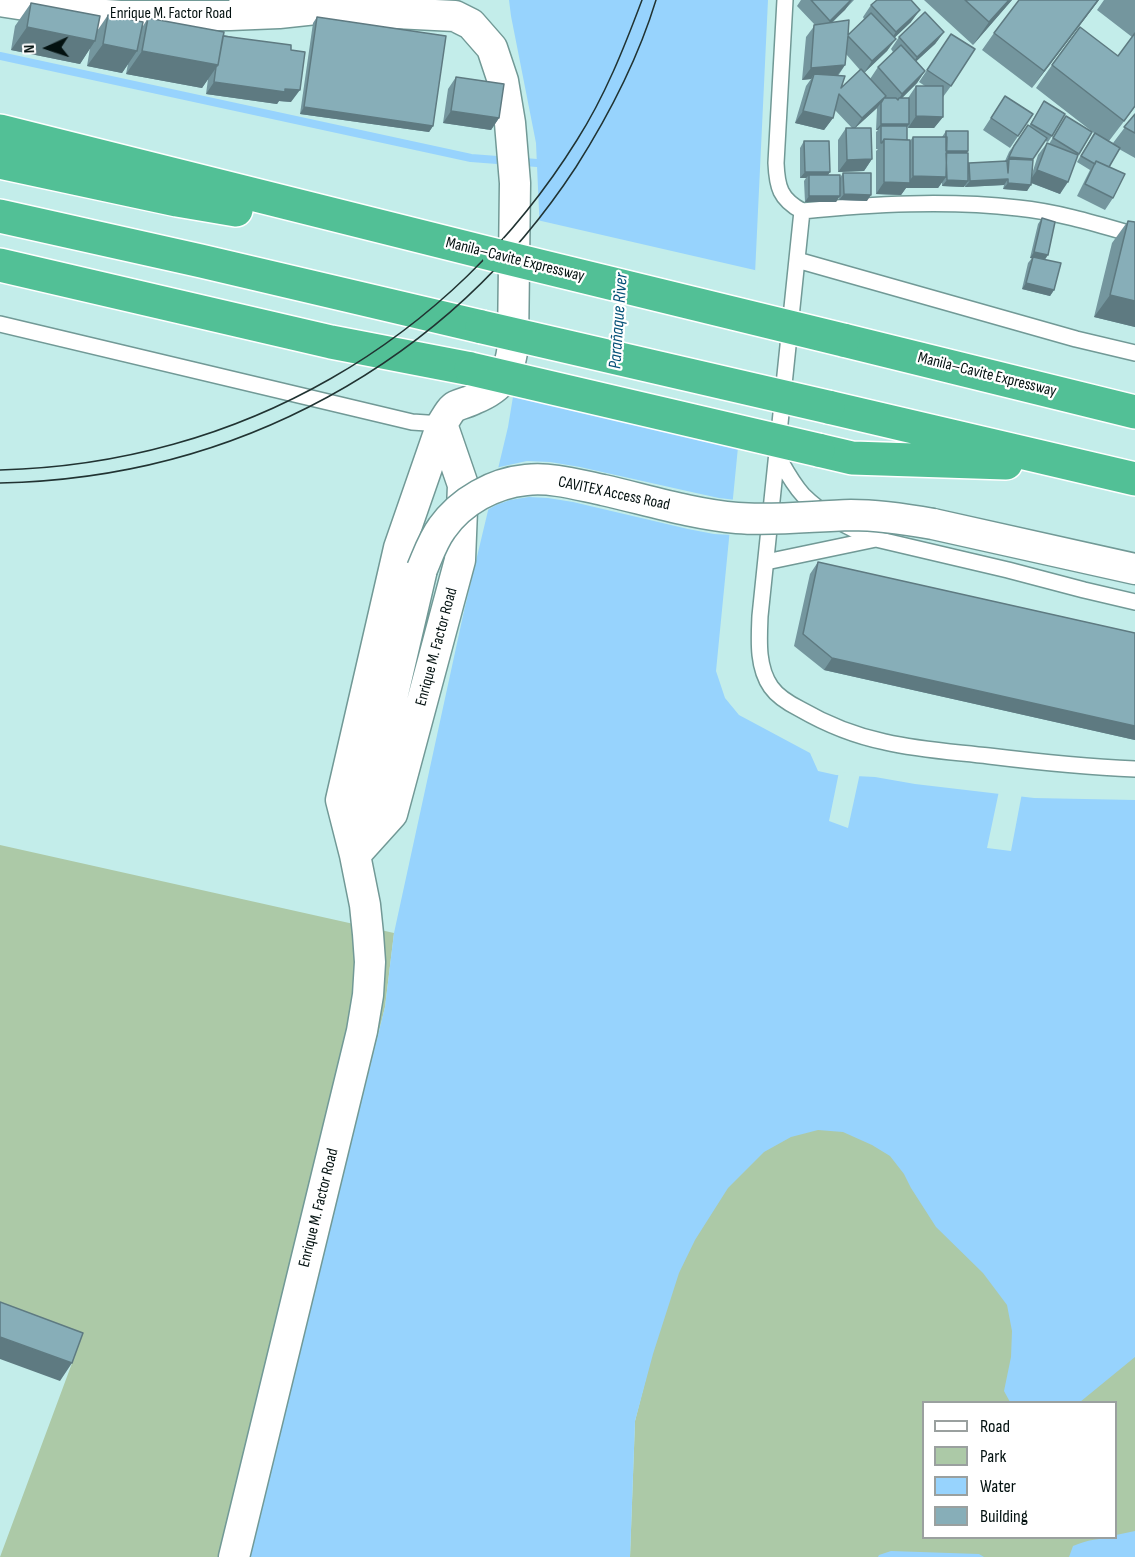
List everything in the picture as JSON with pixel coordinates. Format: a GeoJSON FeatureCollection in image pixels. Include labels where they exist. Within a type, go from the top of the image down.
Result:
{"type":"FeatureCollection","features":[{"type":"Feature","properties":{"kind":"highway","name":"Manila–Cavite Expressway"},"geometry":{"type":"LineString","coordinates":[[0,131],[1135,412]]}},
{"type":"Feature","properties":{"kind":"highway"},"geometry":{"type":"LineString","coordinates":[[0,162],[177,200],[499,256]]}},
{"type":"Feature","properties":{"kind":"highway"},"geometry":{"type":"LineString","coordinates":[[0,216],[828,406],[1135,479]]}},
{"type":"Feature","properties":{"kind":"highway"},"geometry":{"type":"LineString","coordinates":[[0,265],[331,342],[471,369],[852,458],[1082,466]]}},
{"type":"Feature","properties":{"kind":"street","name":"Enrique M. Factor Road"},"geometry":{"type":"LineString","coordinates":[[0,1],[77,13],[120,15],[280,6],[316,9],[388,6],[455,16],[473,12],[492,48],[503,81],[510,123],[515,183],[513,346],[510,366],[506,375],[494,389],[454,407],[442,424],[399,548],[341,800],[365,905],[370,962],[368,994],[362,1030],[234,1557]]}},
{"type":"Feature","properties":{"kind":"street","name":"Enrique M. Factor Road"},"geometry":{"type":"LineString","coordinates":[[355,855],[392,814],[460,560],[462,485],[442,424]]}},
{"type":"Feature","properties":{"kind":"street","name":"CAVITEX Access Road"},"geometry":{"type":"LineString","coordinates":[[355,855],[422,569],[441,528],[456,512],[488,489],[528,479],[549,480],[577,484],[717,516],[765,519],[893,517],[1135,569]]}},
{"type":"Feature","properties":{"kind":"lane"},"geometry":{"type":"LineString","coordinates":[[785,0],[776,163],[777,181],[782,195],[791,205],[802,211],[897,204],[968,204],[1020,208],[1080,220],[1135,235]]}},
{"type":"Feature","properties":{"kind":"lane"},"geometry":{"type":"LineString","coordinates":[[802,211],[759,635],[762,668],[771,688],[786,701],[813,716],[847,731],[884,742],[925,749],[1080,766],[1135,769]]}},
{"type":"Feature","properties":{"kind":"lane"},"geometry":{"type":"LineString","coordinates":[[797,260],[1076,339],[1135,353]]}},
{"type":"Feature","properties":{"kind":"lane"},"geometry":{"type":"LineString","coordinates":[[0,324],[412,422],[442,424]]}},
{"type":"Feature","properties":{"kind":"lane"},"geometry":{"type":"LineString","coordinates":[[777,455],[790,478],[811,502],[857,531],[876,539],[1135,602]]}},
{"type":"Feature","properties":{"kind":"lane"},"geometry":{"type":"LineString","coordinates":[[766,562],[876,539]]}},
{"type":"Feature","properties":{"kind":"green space"},"geometry":{"type":"Polygon","coordinates":[[[0,845],[394,933],[385,1007],[248,1557],[0,1557],[78,1347],[0,1319],[0,845]]]}},
{"type":"Feature","properties":{"kind":"green space"},"geometry":{"type":"Polygon","coordinates":[[[1135,1065],[1135,1557],[630,1557],[635,1421],[717,1099],[1135,1065]]]}},
{"type":"Feature","properties":{"kind":"water","name":"Parañaque River"},"geometry":{"type":"Polygon","coordinates":[[[509,0],[768,0],[755,274],[716,671],[725,698],[739,715],[810,753],[818,771],[1034,798],[1135,800],[1135,1357],[1081,1401],[1009,1401],[1004,1391],[1011,1357],[1012,1331],[1007,1305],[983,1273],[936,1227],[904,1174],[890,1156],[843,1132],[818,1130],[791,1137],[764,1152],[728,1188],[695,1240],[679,1273],[653,1354],[635,1421],[630,1557],[248,1557],[385,1007],[394,933],[464,611],[508,427],[540,233],[536,143],[509,0]]]}},
{"type":"Feature","properties":{"kind":"water"},"geometry":{"type":"Polygon","coordinates":[[[1135,1531],[1135,1557],[1069,1557],[1073,1546],[1099,1539],[1117,1539],[1117,1535],[1135,1531]]]}},
{"type":"Feature","properties":{"kind":"water"},"geometry":{"type":"Polygon","coordinates":[[[891,1551],[979,1554],[984,1557],[878,1557],[891,1551]]]}},
{"type":"Feature","properties":{"kind":"pier"},"geometry":{"type":"Polygon","coordinates":[[[537,220],[759,271],[741,445],[511,391],[537,233],[537,220]]]}},
{"type":"Feature","properties":{"kind":"pier"},"geometry":{"type":"Polygon","coordinates":[[[527,461],[580,467],[736,500],[732,535],[688,529],[548,498],[529,497],[510,500],[484,512],[495,468],[527,461]]]}},
{"type":"Feature","properties":{"kind":"pier"},"geometry":{"type":"Polygon","coordinates":[[[839,772],[860,773],[848,828],[829,821],[839,772]]]}},
{"type":"Feature","properties":{"kind":"pier"},"geometry":{"type":"Polygon","coordinates":[[[999,791],[1022,793],[1011,851],[987,848],[999,791]]]}},
{"type":"Feature","properties":{"kind":"building"},"geometry":{"type":"Polygon","coordinates":[[[811,0],[851,0],[830,21],[811,0]]]}},
{"type":"Feature","properties":{"kind":"building"},"geometry":{"type":"Polygon","coordinates":[[[877,0],[911,0],[920,10],[896,32],[871,5],[877,0]]]}},
{"type":"Feature","properties":{"kind":"building"},"geometry":{"type":"Polygon","coordinates":[[[965,0],[1009,0],[989,22],[965,0]]]}},
{"type":"Feature","properties":{"kind":"building"},"geometry":{"type":"Polygon","coordinates":[[[1019,0],[1098,0],[1044,71],[994,33],[1019,0]]]}},
{"type":"Feature","properties":{"kind":"building"},"geometry":{"type":"Polygon","coordinates":[[[31,3],[100,16],[95,41],[27,27],[31,3]]]}},
{"type":"Feature","properties":{"kind":"building"},"geometry":{"type":"Polygon","coordinates":[[[925,12],[944,32],[917,57],[899,37],[925,12]]]}},
{"type":"Feature","properties":{"kind":"building"},"geometry":{"type":"Polygon","coordinates":[[[871,13],[896,39],[872,61],[848,36],[845,65],[811,68],[814,25],[849,20],[848,35],[871,13]]]}},
{"type":"Feature","properties":{"kind":"building"},"geometry":{"type":"Polygon","coordinates":[[[108,15],[143,22],[137,51],[103,44],[108,15]]]}},
{"type":"Feature","properties":{"kind":"building"},"geometry":{"type":"Polygon","coordinates":[[[317,17],[446,36],[433,126],[304,107],[317,17]]]}},
{"type":"Feature","properties":{"kind":"building"},"geometry":{"type":"Polygon","coordinates":[[[148,18],[224,32],[218,65],[142,51],[148,18]]]}},
{"type":"Feature","properties":{"kind":"building"},"geometry":{"type":"Polygon","coordinates":[[[1080,27],[1118,56],[1135,33],[1135,106],[1124,121],[1052,65],[1080,27]]]}},
{"type":"Feature","properties":{"kind":"building"},"geometry":{"type":"Polygon","coordinates":[[[951,34],[975,49],[951,86],[927,70],[951,34]]]}},
{"type":"Feature","properties":{"kind":"building"},"geometry":{"type":"Polygon","coordinates":[[[223,36],[291,45],[291,50],[305,52],[300,90],[285,89],[285,92],[214,82],[223,36]]]}},
{"type":"Feature","properties":{"kind":"building"},"geometry":{"type":"Polygon","coordinates":[[[901,45],[925,71],[902,94],[878,67],[901,45]]]}},
{"type":"Feature","properties":{"kind":"building"},"geometry":{"type":"Polygon","coordinates":[[[861,69],[886,96],[862,118],[839,94],[833,118],[803,111],[814,74],[845,76],[841,88],[861,69]]]}},
{"type":"Feature","properties":{"kind":"building"},"geometry":{"type":"Polygon","coordinates":[[[456,77],[504,84],[499,118],[451,111],[456,77]]]}},
{"type":"Feature","properties":{"kind":"building"},"geometry":{"type":"Polygon","coordinates":[[[916,86],[943,86],[943,117],[916,116],[916,86]]]}},
{"type":"Feature","properties":{"kind":"building"},"geometry":{"type":"Polygon","coordinates":[[[1005,96],[1033,114],[1018,136],[991,118],[1005,96]]]}},
{"type":"Feature","properties":{"kind":"building"},"geometry":{"type":"Polygon","coordinates":[[[884,98],[898,100],[909,98],[909,124],[881,124],[881,103],[884,98]]]}},
{"type":"Feature","properties":{"kind":"building"},"geometry":{"type":"Polygon","coordinates":[[[1044,101],[1065,114],[1052,136],[1031,124],[1044,101]]]}},
{"type":"Feature","properties":{"kind":"building"},"geometry":{"type":"Polygon","coordinates":[[[1135,114],[1135,133],[1124,127],[1135,114]]]}},
{"type":"Feature","properties":{"kind":"building"},"geometry":{"type":"Polygon","coordinates":[[[1066,116],[1092,132],[1079,154],[1053,138],[1066,116]]]}},
{"type":"Feature","properties":{"kind":"building"},"geometry":{"type":"Polygon","coordinates":[[[1028,125],[1047,138],[1033,159],[1009,157],[1014,146],[1028,125]]]}},
{"type":"Feature","properties":{"kind":"building"},"geometry":{"type":"Polygon","coordinates":[[[881,126],[907,126],[907,140],[884,139],[881,143],[881,126]]]}},
{"type":"Feature","properties":{"kind":"building"},"geometry":{"type":"Polygon","coordinates":[[[846,128],[871,128],[872,159],[847,160],[846,128]]]}},
{"type":"Feature","properties":{"kind":"building"},"geometry":{"type":"Polygon","coordinates":[[[946,131],[968,131],[968,151],[946,151],[946,131]]]}},
{"type":"Feature","properties":{"kind":"building"},"geometry":{"type":"Polygon","coordinates":[[[1095,133],[1120,148],[1109,167],[1096,161],[1095,164],[1081,156],[1095,133]]]}},
{"type":"Feature","properties":{"kind":"building"},"geometry":{"type":"Polygon","coordinates":[[[913,137],[947,137],[946,177],[913,176],[913,137]]]}},
{"type":"Feature","properties":{"kind":"building"},"geometry":{"type":"Polygon","coordinates":[[[884,139],[910,140],[910,183],[884,182],[884,139]]]}},
{"type":"Feature","properties":{"kind":"building"},"geometry":{"type":"Polygon","coordinates":[[[804,141],[829,141],[830,172],[805,172],[804,141]]]}},
{"type":"Feature","properties":{"kind":"building"},"geometry":{"type":"Polygon","coordinates":[[[1047,143],[1078,155],[1068,182],[1037,170],[1047,143]]]}},
{"type":"Feature","properties":{"kind":"building"},"geometry":{"type":"Polygon","coordinates":[[[946,153],[968,153],[968,181],[947,180],[946,153]]]}},
{"type":"Feature","properties":{"kind":"building"},"geometry":{"type":"Polygon","coordinates":[[[1009,159],[1033,160],[1031,185],[1008,183],[1008,179],[970,181],[969,163],[1007,161],[1008,173],[1009,159]]]}},
{"type":"Feature","properties":{"kind":"building"},"geometry":{"type":"Polygon","coordinates":[[[1096,161],[1125,174],[1113,198],[1085,184],[1096,161]]]}},
{"type":"Feature","properties":{"kind":"building"},"geometry":{"type":"Polygon","coordinates":[[[843,173],[871,173],[871,195],[844,194],[843,173]]]}},
{"type":"Feature","properties":{"kind":"building"},"geometry":{"type":"Polygon","coordinates":[[[809,175],[840,175],[840,196],[809,196],[809,175]]]}},
{"type":"Feature","properties":{"kind":"building"},"geometry":{"type":"Polygon","coordinates":[[[1042,218],[1055,222],[1048,255],[1034,252],[1042,218]]]}},
{"type":"Feature","properties":{"kind":"building"},"geometry":{"type":"Polygon","coordinates":[[[1128,221],[1135,222],[1135,301],[1110,295],[1128,221]]]}},
{"type":"Feature","properties":{"kind":"building"},"geometry":{"type":"Polygon","coordinates":[[[1033,257],[1061,263],[1054,290],[1026,283],[1033,257]]]}},
{"type":"Feature","properties":{"kind":"building"},"geometry":{"type":"Polygon","coordinates":[[[818,562],[1135,633],[1135,726],[832,658],[803,634],[818,562]]]}},
{"type":"Feature","properties":{"kind":"building"},"geometry":{"type":"Polygon","coordinates":[[[0,1302],[83,1333],[72,1363],[0,1337],[0,1302]]]}},
{"type":"Feature","properties":{"kind":"waterway"},"geometry":{"type":"LineString","coordinates":[[0,56],[471,158],[537,163]]}},
{"type":"Feature","properties":{"kind":"tram line"},"geometry":{"type":"LineString","coordinates":[[0,470],[88,462],[173,444],[254,416],[331,378],[402,332],[467,276],[526,212],[577,140],[596,106],[621,54],[642,0]]}},
{"type":"Feature","properties":{"kind":"tram line"},"geometry":{"type":"LineString","coordinates":[[0,483],[87,476],[171,459],[252,433],[328,397],[399,352],[465,299],[524,237],[576,167],[622,86],[641,44],[656,0]]}}]}
